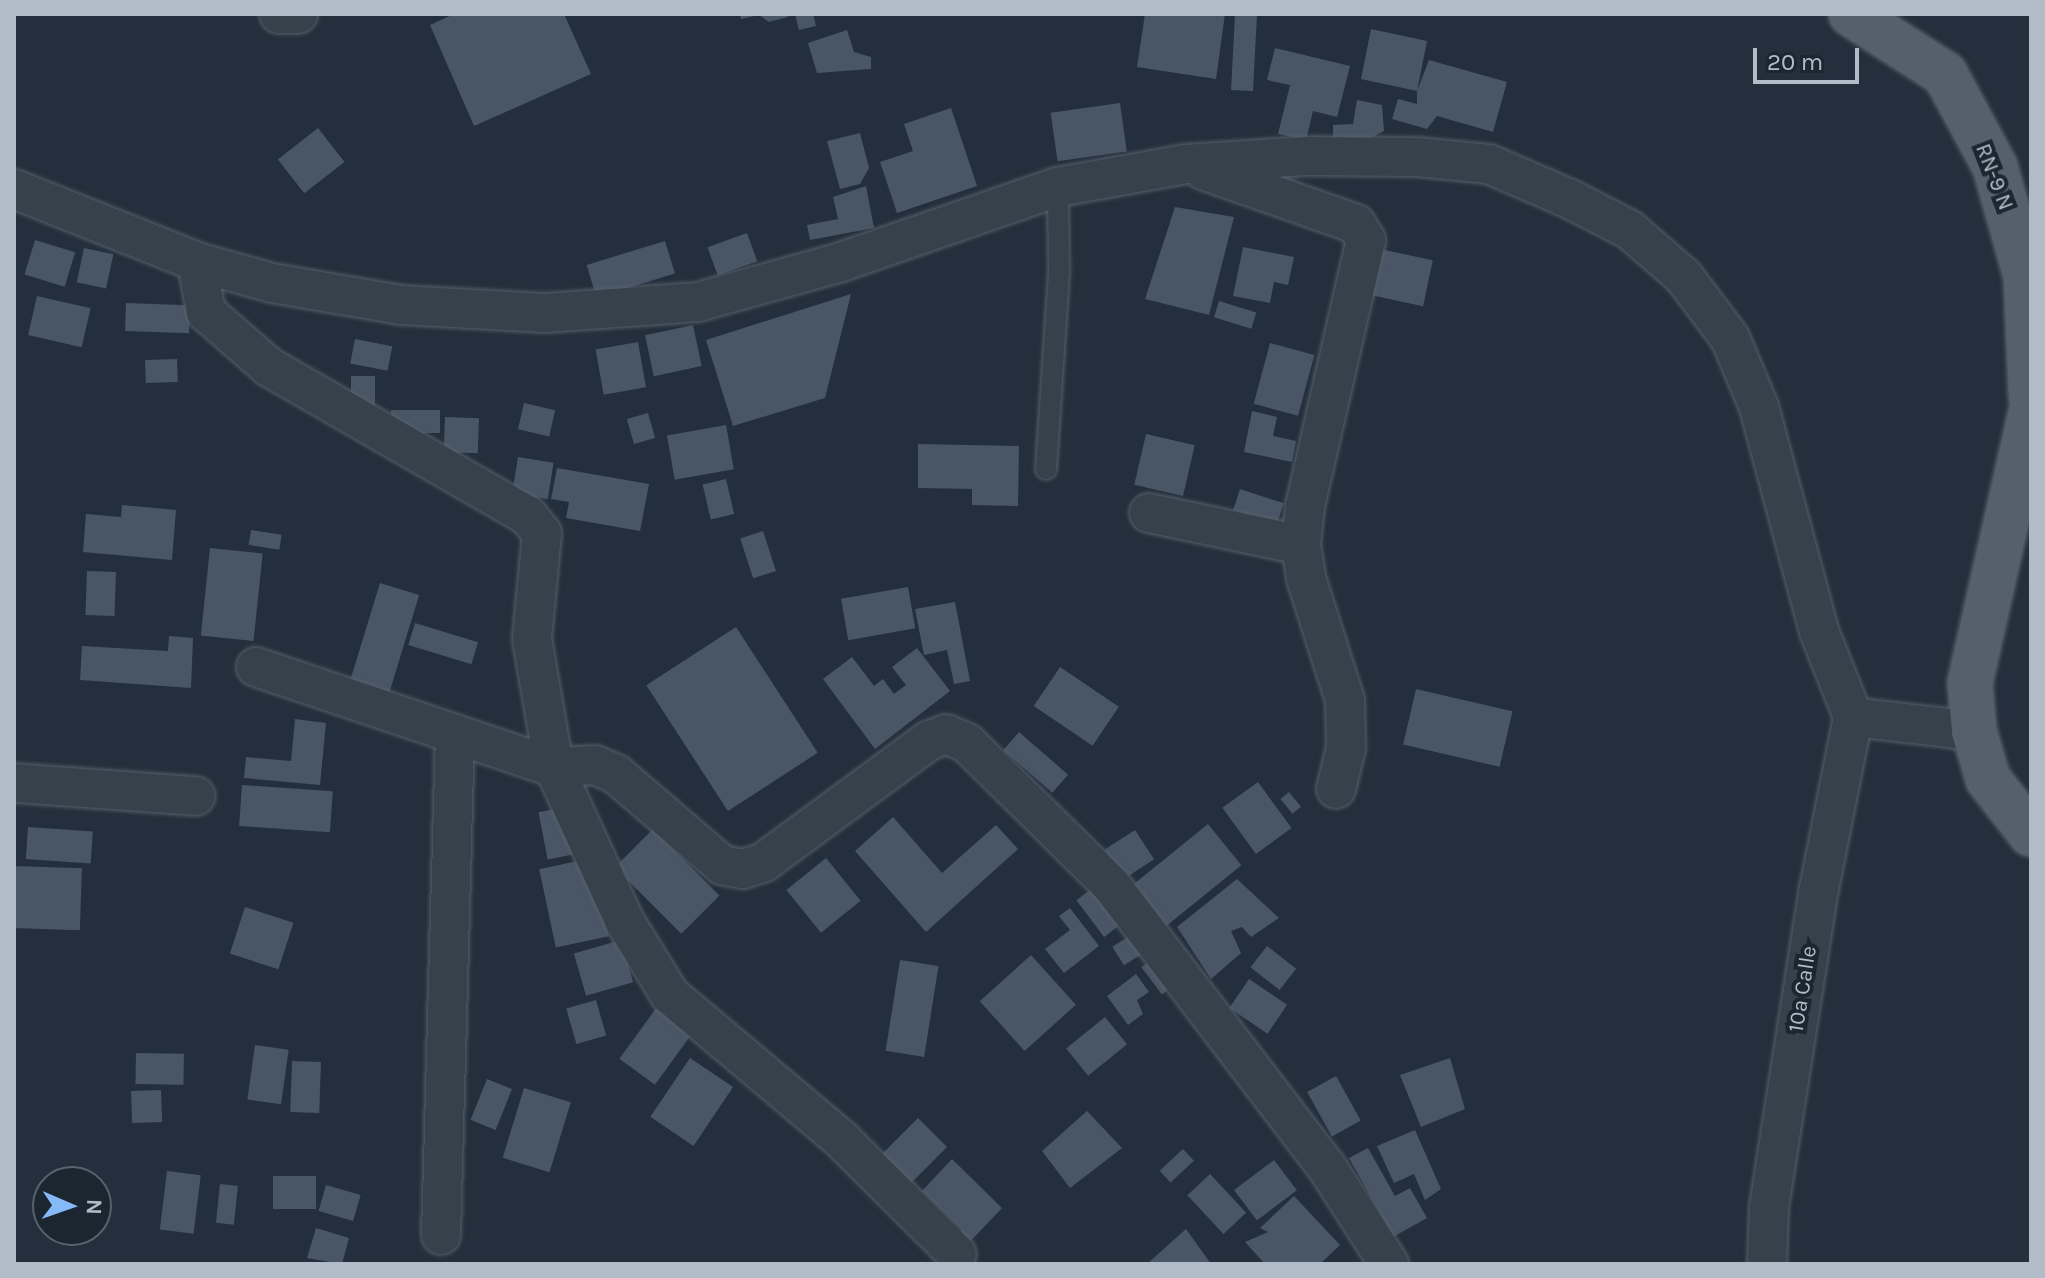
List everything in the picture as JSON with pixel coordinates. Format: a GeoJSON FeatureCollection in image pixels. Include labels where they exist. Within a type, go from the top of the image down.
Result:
{"type":"FeatureCollection","features":[{"type":"Feature","properties":{"kind":"main road","name":"RN-9 N"},"geometry":{"type":"LineString","coordinates":[[1851,14],[1945,74],[1995,167],[2026,276],[2031,397]]}},
{"type":"Feature","properties":{"kind":"main road"},"geometry":{"type":"LineString","coordinates":[[2031,412],[1970,683],[1974,731],[1988,779],[2031,834]]}},
{"type":"Feature","properties":{"kind":"street"},"geometry":{"type":"LineString","coordinates":[[279,14],[298,14]]}},
{"type":"Feature","properties":{"kind":"street"},"geometry":{"type":"LineString","coordinates":[[14,189],[197,262],[272,283],[401,305],[545,313],[698,302],[841,262],[1058,187],[1186,164],[1308,156],[1417,157],[1489,164],[1570,199],[1630,230],[1684,277],[1730,338],[1759,407],[1819,631],[1853,717],[1974,731]]}},
{"type":"Feature","properties":{"kind":"street"},"geometry":{"type":"LineString","coordinates":[[1186,164],[1356,224],[1366,240],[1305,506],[1301,545],[1306,578],[1345,700],[1346,748],[1336,789]]}},
{"type":"Feature","properties":{"kind":"street"},"geometry":{"type":"LineString","coordinates":[[197,262],[206,312],[269,367],[528,516],[542,533],[532,639],[554,767],[625,922],[670,995],[841,1139],[957,1254]]}},
{"type":"Feature","properties":{"kind":"street"},"geometry":{"type":"LineString","coordinates":[[1149,513],[1301,545]]}},
{"type":"Feature","properties":{"kind":"street"},"geometry":{"type":"LineString","coordinates":[[256,667],[554,767],[595,765],[616,774],[722,865],[743,869],[764,862],[928,741],[946,734],[967,743],[1111,885],[1328,1169],[1389,1264]]}},
{"type":"Feature","properties":{"kind":"street","name":"10a Calle"},"geometry":{"type":"LineString","coordinates":[[1767,1264],[1769,1207],[1814,919],[1853,717]]}},
{"type":"Feature","properties":{"kind":"street"},"geometry":{"type":"LineString","coordinates":[[441,1235],[455,734]]}},
{"type":"Feature","properties":{"kind":"street"},"geometry":{"type":"LineString","coordinates":[[14,783],[196,796]]}},
{"type":"Feature","properties":{"kind":"lane"},"geometry":{"type":"LineString","coordinates":[[1046,469],[1059,271],[1058,187]]}},
{"type":"Feature","properties":{"kind":"building"},"geometry":{"type":"Polygon","coordinates":[[[454,14],[564,14],[591,74],[474,126],[430,25],[454,14]]]}},
{"type":"Feature","properties":{"kind":"building"},"geometry":{"type":"Polygon","coordinates":[[[740,14],[787,14],[788,17],[769,22],[759,15],[741,19],[740,14]]]}},
{"type":"Feature","properties":{"kind":"building"},"geometry":{"type":"Polygon","coordinates":[[[795,14],[813,14],[816,26],[799,30],[795,14]]]}},
{"type":"Feature","properties":{"kind":"building"},"geometry":{"type":"Polygon","coordinates":[[[1145,14],[1225,14],[1216,79],[1137,67],[1145,14]]]}},
{"type":"Feature","properties":{"kind":"building"},"geometry":{"type":"Polygon","coordinates":[[[1235,14],[1257,15],[1253,91],[1231,90],[1235,14]]]}},
{"type":"Feature","properties":{"kind":"building"},"geometry":{"type":"Polygon","coordinates":[[[1371,29],[1427,41],[1417,91],[1361,79],[1371,29]]]}},
{"type":"Feature","properties":{"kind":"building"},"geometry":{"type":"Polygon","coordinates":[[[847,30],[854,52],[871,57],[871,69],[817,73],[808,43],[847,30]]]}},
{"type":"Feature","properties":{"kind":"building"},"geometry":{"type":"Polygon","coordinates":[[[1275,48],[1350,66],[1337,117],[1313,111],[1306,140],[1278,134],[1290,85],[1267,80],[1275,48]]]}},
{"type":"Feature","properties":{"kind":"building"},"geometry":{"type":"Polygon","coordinates":[[[1429,60],[1507,82],[1493,132],[1437,116],[1427,129],[1392,119],[1398,99],[1417,104],[1417,91],[1429,60]]]}},
{"type":"Feature","properties":{"kind":"building"},"geometry":{"type":"Polygon","coordinates":[[[1357,100],[1382,105],[1384,131],[1349,150],[1333,145],[1333,125],[1353,124],[1357,100]]]}},
{"type":"Feature","properties":{"kind":"building"},"geometry":{"type":"Polygon","coordinates":[[[1120,103],[1127,152],[1058,161],[1051,113],[1120,103]]]}},
{"type":"Feature","properties":{"kind":"building"},"geometry":{"type":"Polygon","coordinates":[[[951,108],[977,186],[897,213],[880,162],[913,151],[904,124],[951,108]]]}},
{"type":"Feature","properties":{"kind":"building"},"geometry":{"type":"Polygon","coordinates":[[[318,128],[344,162],[304,193],[278,159],[318,128]]]}},
{"type":"Feature","properties":{"kind":"building"},"geometry":{"type":"Polygon","coordinates":[[[860,133],[869,168],[860,184],[840,189],[827,141],[860,133]]]}},
{"type":"Feature","properties":{"kind":"building"},"geometry":{"type":"Polygon","coordinates":[[[866,186],[874,228],[810,240],[807,225],[838,219],[833,197],[866,186]]]}},
{"type":"Feature","properties":{"kind":"building"},"geometry":{"type":"Polygon","coordinates":[[[1175,207],[1234,217],[1209,315],[1145,299],[1175,207]]]}},
{"type":"Feature","properties":{"kind":"building"},"geometry":{"type":"Polygon","coordinates":[[[747,233],[757,261],[718,276],[708,247],[747,233]]]}},
{"type":"Feature","properties":{"kind":"building"},"geometry":{"type":"Polygon","coordinates":[[[35,240],[75,252],[65,287],[24,274],[35,240]]]}},
{"type":"Feature","properties":{"kind":"building"},"geometry":{"type":"Polygon","coordinates":[[[665,241],[675,274],[597,297],[587,265],[665,241]]]}},
{"type":"Feature","properties":{"kind":"building"},"geometry":{"type":"Polygon","coordinates":[[[1243,247],[1294,257],[1288,285],[1274,282],[1270,303],[1233,296],[1243,247]]]}},
{"type":"Feature","properties":{"kind":"building"},"geometry":{"type":"Polygon","coordinates":[[[84,248],[113,254],[106,288],[77,282],[84,248]]]}},
{"type":"Feature","properties":{"kind":"building"},"geometry":{"type":"Polygon","coordinates":[[[1380,249],[1433,260],[1423,306],[1370,295],[1380,249]]]}},
{"type":"Feature","properties":{"kind":"building"},"geometry":{"type":"Polygon","coordinates":[[[851,294],[825,398],[733,426],[706,340],[851,294]]]}},
{"type":"Feature","properties":{"kind":"building"},"geometry":{"type":"Polygon","coordinates":[[[37,296],[91,308],[82,347],[28,335],[37,296]]]}},
{"type":"Feature","properties":{"kind":"building"},"geometry":{"type":"Polygon","coordinates":[[[1219,301],[1256,312],[1251,329],[1214,317],[1219,301]]]}},
{"type":"Feature","properties":{"kind":"building"},"geometry":{"type":"Polygon","coordinates":[[[126,303],[190,305],[189,333],[125,331],[126,303]]]}},
{"type":"Feature","properties":{"kind":"building"},"geometry":{"type":"Polygon","coordinates":[[[693,325],[702,366],[654,376],[645,335],[693,325]]]}},
{"type":"Feature","properties":{"kind":"building"},"geometry":{"type":"Polygon","coordinates":[[[355,339],[392,346],[388,371],[350,364],[355,339]]]}},
{"type":"Feature","properties":{"kind":"building"},"geometry":{"type":"Polygon","coordinates":[[[638,342],[646,387],[604,395],[596,349],[638,342]]]}},
{"type":"Feature","properties":{"kind":"building"},"geometry":{"type":"Polygon","coordinates":[[[1270,343],[1314,355],[1298,416],[1254,404],[1270,343]]]}},
{"type":"Feature","properties":{"kind":"building"},"geometry":{"type":"Polygon","coordinates":[[[177,359],[178,382],[146,383],[145,360],[177,359]]]}},
{"type":"Feature","properties":{"kind":"building"},"geometry":{"type":"Polygon","coordinates":[[[351,376],[375,376],[375,411],[351,411],[351,376]]]}},
{"type":"Feature","properties":{"kind":"building"},"geometry":{"type":"Polygon","coordinates":[[[524,403],[555,410],[549,437],[518,429],[524,403]]]}},
{"type":"Feature","properties":{"kind":"building"},"geometry":{"type":"Polygon","coordinates":[[[391,410],[440,410],[440,433],[391,433],[391,410]]]}},
{"type":"Feature","properties":{"kind":"building"},"geometry":{"type":"Polygon","coordinates":[[[1252,411],[1277,417],[1273,436],[1296,441],[1292,462],[1244,452],[1252,411]]]}},
{"type":"Feature","properties":{"kind":"building"},"geometry":{"type":"Polygon","coordinates":[[[648,413],[655,438],[634,444],[627,419],[648,413]]]}},
{"type":"Feature","properties":{"kind":"building"},"geometry":{"type":"Polygon","coordinates":[[[445,417],[479,418],[478,453],[444,452],[445,417]]]}},
{"type":"Feature","properties":{"kind":"building"},"geometry":{"type":"Polygon","coordinates":[[[726,425],[734,469],[675,480],[667,435],[726,425]]]}},
{"type":"Feature","properties":{"kind":"building"},"geometry":{"type":"Polygon","coordinates":[[[1146,434],[1195,445],[1183,496],[1134,485],[1146,434]]]}},
{"type":"Feature","properties":{"kind":"building"},"geometry":{"type":"Polygon","coordinates":[[[918,444],[1019,446],[1018,506],[972,505],[972,489],[918,488],[918,444]]]}},
{"type":"Feature","properties":{"kind":"building"},"geometry":{"type":"Polygon","coordinates":[[[518,457],[554,463],[548,499],[512,494],[518,457]]]}},
{"type":"Feature","properties":{"kind":"building"},"geometry":{"type":"Polygon","coordinates":[[[557,468],[649,484],[640,531],[566,518],[569,502],[551,499],[557,468]]]}},
{"type":"Feature","properties":{"kind":"building"},"geometry":{"type":"Polygon","coordinates":[[[726,479],[734,514],[711,519],[703,484],[726,479]]]}},
{"type":"Feature","properties":{"kind":"building"},"geometry":{"type":"Polygon","coordinates":[[[1240,489],[1284,503],[1277,524],[1233,510],[1240,489]]]}},
{"type":"Feature","properties":{"kind":"building"},"geometry":{"type":"Polygon","coordinates":[[[122,505],[176,510],[172,560],[83,552],[86,514],[121,517],[122,505]]]}},
{"type":"Feature","properties":{"kind":"building"},"geometry":{"type":"Polygon","coordinates":[[[251,530],[282,535],[279,550],[249,545],[251,530]]]}},
{"type":"Feature","properties":{"kind":"building"},"geometry":{"type":"Polygon","coordinates":[[[763,531],[776,571],[753,578],[740,538],[763,531]]]}},
{"type":"Feature","properties":{"kind":"building"},"geometry":{"type":"Polygon","coordinates":[[[210,548],[263,554],[254,641],[201,636],[210,548]]]}},
{"type":"Feature","properties":{"kind":"building"},"geometry":{"type":"Polygon","coordinates":[[[87,571],[116,572],[114,616],[85,615],[87,571]]]}},
{"type":"Feature","properties":{"kind":"building"},"geometry":{"type":"Polygon","coordinates":[[[380,583],[419,595],[388,697],[349,685],[380,583]]]}},
{"type":"Feature","properties":{"kind":"building"},"geometry":{"type":"Polygon","coordinates":[[[908,587],[915,628],[848,640],[841,599],[908,587]]]}},
{"type":"Feature","properties":{"kind":"building"},"geometry":{"type":"Polygon","coordinates":[[[955,602],[970,681],[954,684],[947,650],[924,655],[915,609],[955,602]]]}},
{"type":"Feature","properties":{"kind":"building"},"geometry":{"type":"Polygon","coordinates":[[[415,623],[478,642],[471,664],[408,645],[415,623]]]}},
{"type":"Feature","properties":{"kind":"building"},"geometry":{"type":"Polygon","coordinates":[[[736,627],[818,753],[728,811],[646,685],[736,627]]]}},
{"type":"Feature","properties":{"kind":"building"},"geometry":{"type":"Polygon","coordinates":[[[169,636],[193,638],[191,688],[80,680],[82,646],[168,651],[169,636]]]}},
{"type":"Feature","properties":{"kind":"building"},"geometry":{"type":"Polygon","coordinates":[[[917,648],[950,691],[875,749],[823,679],[852,657],[874,686],[883,679],[894,694],[906,685],[892,667],[917,648]]]}},
{"type":"Feature","properties":{"kind":"building"},"geometry":{"type":"Polygon","coordinates":[[[1060,667],[1119,707],[1093,746],[1034,706],[1060,667]]]}},
{"type":"Feature","properties":{"kind":"building"},"geometry":{"type":"Polygon","coordinates":[[[1416,689],[1512,711],[1500,767],[1403,745],[1416,689]]]}},
{"type":"Feature","properties":{"kind":"building"},"geometry":{"type":"Polygon","coordinates":[[[295,719],[326,723],[320,785],[244,778],[246,757],[291,761],[295,719]]]}},
{"type":"Feature","properties":{"kind":"building"},"geometry":{"type":"Polygon","coordinates":[[[1019,732],[1068,775],[1052,793],[1003,750],[1019,732]]]}},
{"type":"Feature","properties":{"kind":"building"},"geometry":{"type":"Polygon","coordinates":[[[1258,782],[1292,828],[1256,854],[1222,808],[1258,782]]]}},
{"type":"Feature","properties":{"kind":"building"},"geometry":{"type":"Polygon","coordinates":[[[242,785],[333,791],[330,832],[239,826],[242,785]]]}},
{"type":"Feature","properties":{"kind":"building"},"geometry":{"type":"Polygon","coordinates":[[[1289,792],[1301,807],[1292,814],[1280,799],[1289,792]]]}},
{"type":"Feature","properties":{"kind":"building"},"geometry":{"type":"Polygon","coordinates":[[[566,807],[575,854],[548,859],[539,812],[566,807]]]}},
{"type":"Feature","properties":{"kind":"building"},"geometry":{"type":"Polygon","coordinates":[[[893,817],[942,873],[996,825],[1018,849],[926,932],[855,851],[893,817]]]}},
{"type":"Feature","properties":{"kind":"building"},"geometry":{"type":"Polygon","coordinates":[[[1208,824],[1241,865],[1166,926],[1133,885],[1208,824]]]}},
{"type":"Feature","properties":{"kind":"building"},"geometry":{"type":"Polygon","coordinates":[[[28,827],[93,832],[91,863],[26,859],[28,827]]]}},
{"type":"Feature","properties":{"kind":"building"},"geometry":{"type":"Polygon","coordinates":[[[653,829],[719,895],[681,934],[615,867],[653,829]]]}},
{"type":"Feature","properties":{"kind":"building"},"geometry":{"type":"Polygon","coordinates":[[[1135,830],[1154,859],[1124,879],[1105,850],[1135,830]]]}},
{"type":"Feature","properties":{"kind":"building"},"geometry":{"type":"Polygon","coordinates":[[[592,858],[609,936],[556,947],[539,869],[592,858]]]}},
{"type":"Feature","properties":{"kind":"building"},"geometry":{"type":"Polygon","coordinates":[[[826,858],[861,901],[821,933],[786,890],[826,858]]]}},
{"type":"Feature","properties":{"kind":"building"},"geometry":{"type":"Polygon","coordinates":[[[14,866],[82,868],[80,930],[14,928],[14,866]]]}},
{"type":"Feature","properties":{"kind":"building"},"geometry":{"type":"Polygon","coordinates":[[[1237,879],[1279,918],[1251,937],[1242,927],[1231,931],[1241,953],[1211,979],[1177,927],[1237,879]]]}},
{"type":"Feature","properties":{"kind":"building"},"geometry":{"type":"Polygon","coordinates":[[[1094,887],[1122,924],[1104,937],[1076,900],[1094,887]]]}},
{"type":"Feature","properties":{"kind":"building"},"geometry":{"type":"Polygon","coordinates":[[[245,907],[294,923],[278,969],[230,954],[245,907]]]}},
{"type":"Feature","properties":{"kind":"building"},"geometry":{"type":"Polygon","coordinates":[[[1070,908],[1099,946],[1064,973],[1045,949],[1070,930],[1059,916],[1070,908]]]}},
{"type":"Feature","properties":{"kind":"building"},"geometry":{"type":"Polygon","coordinates":[[[1131,935],[1143,954],[1124,965],[1112,947],[1131,935]]]}},
{"type":"Feature","properties":{"kind":"building"},"geometry":{"type":"Polygon","coordinates":[[[621,940],[633,982],[586,996],[574,954],[621,940]]]}},
{"type":"Feature","properties":{"kind":"building"},"geometry":{"type":"Polygon","coordinates":[[[1267,946],[1296,969],[1280,990],[1250,967],[1267,946]]]}},
{"type":"Feature","properties":{"kind":"building"},"geometry":{"type":"Polygon","coordinates":[[[1031,955],[1076,1005],[1025,1051],[980,1001],[1031,955]]]}},
{"type":"Feature","properties":{"kind":"building"},"geometry":{"type":"Polygon","coordinates":[[[1155,957],[1175,984],[1162,994],[1141,967],[1155,957]]]}},
{"type":"Feature","properties":{"kind":"building"},"geometry":{"type":"Polygon","coordinates":[[[900,960],[939,966],[924,1057],[886,1051],[900,960]]]}},
{"type":"Feature","properties":{"kind":"building"},"geometry":{"type":"Polygon","coordinates":[[[1136,974],[1149,992],[1137,1000],[1143,1014],[1128,1025],[1107,996],[1136,974]]]}},
{"type":"Feature","properties":{"kind":"building"},"geometry":{"type":"Polygon","coordinates":[[[1249,979],[1287,1005],[1268,1034],[1229,1008],[1249,979]]]}},
{"type":"Feature","properties":{"kind":"building"},"geometry":{"type":"Polygon","coordinates":[[[596,1000],[606,1036],[576,1044],[566,1009],[596,1000]]]}},
{"type":"Feature","properties":{"kind":"building"},"geometry":{"type":"Polygon","coordinates":[[[657,1007],[693,1033],[655,1085],[619,1059],[657,1007]]]}},
{"type":"Feature","properties":{"kind":"building"},"geometry":{"type":"Polygon","coordinates":[[[1105,1017],[1127,1044],[1088,1076],[1066,1048],[1105,1017]]]}},
{"type":"Feature","properties":{"kind":"building"},"geometry":{"type":"Polygon","coordinates":[[[255,1045],[289,1050],[281,1104],[247,1099],[255,1045]]]}},
{"type":"Feature","properties":{"kind":"building"},"geometry":{"type":"Polygon","coordinates":[[[136,1053],[184,1054],[183,1085],[135,1084],[136,1053]]]}},
{"type":"Feature","properties":{"kind":"building"},"geometry":{"type":"Polygon","coordinates":[[[690,1058],[733,1087],[693,1146],[650,1117],[690,1058]]]}},
{"type":"Feature","properties":{"kind":"building"},"geometry":{"type":"Polygon","coordinates":[[[1450,1058],[1465,1109],[1421,1127],[1400,1075],[1450,1058]]]}},
{"type":"Feature","properties":{"kind":"building"},"geometry":{"type":"Polygon","coordinates":[[[292,1061],[321,1062],[319,1113],[290,1112],[292,1061]]]}},
{"type":"Feature","properties":{"kind":"building"},"geometry":{"type":"Polygon","coordinates":[[[1336,1076],[1361,1121],[1332,1137],[1307,1092],[1336,1076]]]}},
{"type":"Feature","properties":{"kind":"building"},"geometry":{"type":"Polygon","coordinates":[[[487,1079],[512,1089],[496,1130],[471,1120],[487,1079]]]}},
{"type":"Feature","properties":{"kind":"building"},"geometry":{"type":"Polygon","coordinates":[[[524,1088],[571,1102],[550,1172],[503,1158],[524,1088]]]}},
{"type":"Feature","properties":{"kind":"building"},"geometry":{"type":"Polygon","coordinates":[[[161,1090],[162,1122],[132,1123],[131,1091],[161,1090]]]}},
{"type":"Feature","properties":{"kind":"building"},"geometry":{"type":"Polygon","coordinates":[[[1087,1111],[1122,1148],[1070,1188],[1042,1151],[1087,1111]]]}},
{"type":"Feature","properties":{"kind":"building"},"geometry":{"type":"Polygon","coordinates":[[[918,1118],[947,1147],[908,1186],[879,1157],[918,1118]]]}},
{"type":"Feature","properties":{"kind":"building"},"geometry":{"type":"Polygon","coordinates":[[[1415,1130],[1441,1189],[1425,1200],[1414,1174],[1394,1183],[1377,1146],[1415,1130]]]}},
{"type":"Feature","properties":{"kind":"building"},"geometry":{"type":"Polygon","coordinates":[[[1368,1148],[1395,1196],[1410,1188],[1427,1218],[1393,1237],[1349,1158],[1368,1148]]]}},
{"type":"Feature","properties":{"kind":"building"},"geometry":{"type":"Polygon","coordinates":[[[1183,1149],[1194,1161],[1171,1183],[1160,1171],[1183,1149]]]}},
{"type":"Feature","properties":{"kind":"building"},"geometry":{"type":"Polygon","coordinates":[[[952,1159],[1002,1208],[964,1248],[954,1239],[962,1230],[922,1191],[952,1159]]]}},
{"type":"Feature","properties":{"kind":"building"},"geometry":{"type":"Polygon","coordinates":[[[1274,1160],[1297,1190],[1257,1220],[1234,1190],[1274,1160]]]}},
{"type":"Feature","properties":{"kind":"building"},"geometry":{"type":"Polygon","coordinates":[[[167,1171],[201,1175],[194,1234],[160,1230],[167,1171]]]}},
{"type":"Feature","properties":{"kind":"building"},"geometry":{"type":"Polygon","coordinates":[[[1210,1174],[1246,1213],[1223,1234],[1187,1195],[1210,1174]]]}},
{"type":"Feature","properties":{"kind":"building"},"geometry":{"type":"Polygon","coordinates":[[[273,1176],[316,1176],[316,1209],[273,1209],[273,1176]]]}},
{"type":"Feature","properties":{"kind":"building"},"geometry":{"type":"Polygon","coordinates":[[[220,1184],[238,1186],[234,1225],[216,1223],[220,1184]]]}},
{"type":"Feature","properties":{"kind":"building"},"geometry":{"type":"Polygon","coordinates":[[[326,1185],[361,1195],[353,1221],[319,1211],[326,1185]]]}},
{"type":"Feature","properties":{"kind":"building"},"geometry":{"type":"Polygon","coordinates":[[[1294,1196],[1340,1245],[1320,1264],[1265,1264],[1245,1242],[1268,1232],[1260,1228],[1294,1196]]]}},
{"type":"Feature","properties":{"kind":"building"},"geometry":{"type":"Polygon","coordinates":[[[316,1228],[349,1238],[342,1264],[307,1258],[316,1228]]]}},
{"type":"Feature","properties":{"kind":"building"},"geometry":{"type":"Polygon","coordinates":[[[1186,1229],[1211,1264],[1147,1264],[1186,1229]]]}}]}
